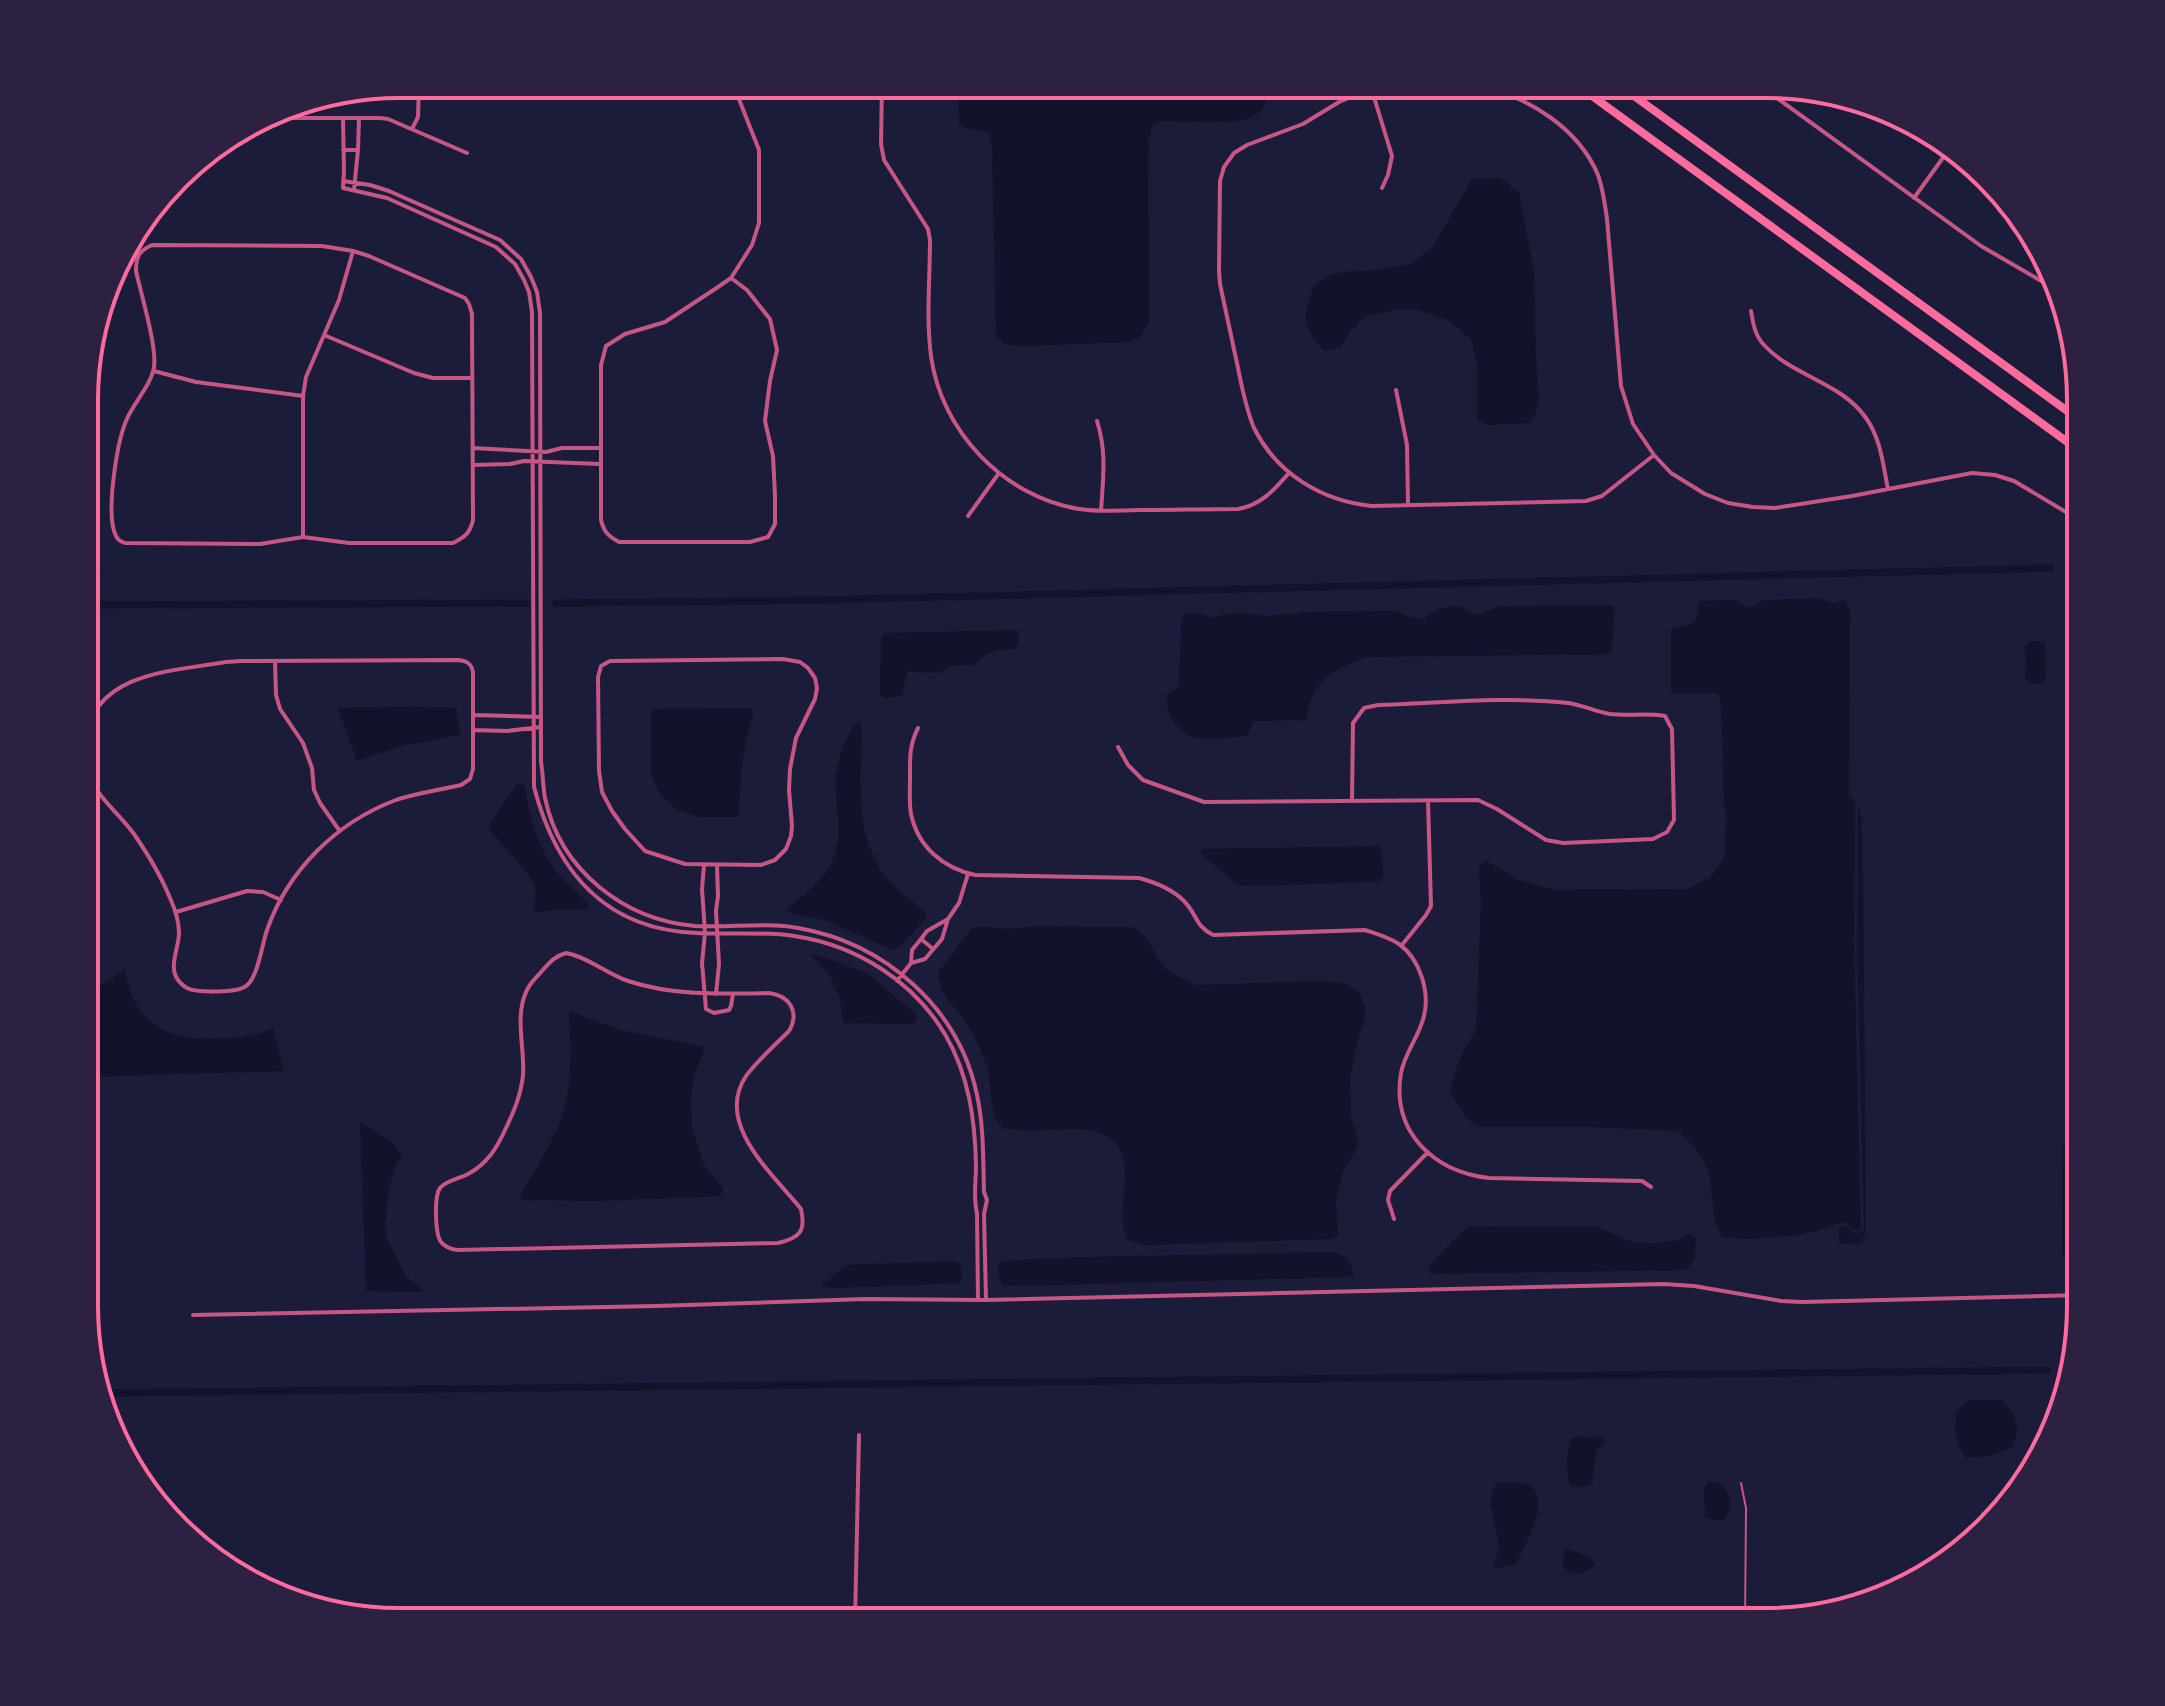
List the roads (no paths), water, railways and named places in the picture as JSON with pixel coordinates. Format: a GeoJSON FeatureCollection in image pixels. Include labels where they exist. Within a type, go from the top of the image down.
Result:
{"type":"FeatureCollection","features":[{"type":"Feature","properties":{"kind":"highway"},"geometry":{"type":"LineString","coordinates":[[1595,98],[2067,442]]}},
{"type":"Feature","properties":{"kind":"highway"},"geometry":{"type":"LineString","coordinates":[[1637,98],[2067,411]]}},
{"type":"Feature","properties":{"kind":"street"},"geometry":{"type":"LineString","coordinates":[[412,129],[418,117],[419,98]]}},
{"type":"Feature","properties":{"kind":"street"},"geometry":{"type":"LineString","coordinates":[[731,278],[747,290],[770,319],[777,350],[765,421],[773,456],[775,524],[768,537],[750,542],[619,542],[609,537],[603,528],[601,365],[606,346],[625,334],[665,322],[731,278],[752,245],[759,223],[759,150],[739,98]]}},
{"type":"Feature","properties":{"kind":"street"},"geometry":{"type":"LineString","coordinates":[[882,98],[881,144],[884,160],[928,229],[929,337],[937,383],[956,426],[975,451],[999,473],[1024,489],[1058,504],[1101,511],[1250,507],[1272,492],[1289,473]]}},
{"type":"Feature","properties":{"kind":"street"},"geometry":{"type":"LineString","coordinates":[[1347,98],[1303,124],[1234,153],[1224,167],[1220,181],[1219,271],[1245,400],[1254,428],[1270,454],[1308,487],[1328,497],[1372,506],[1586,501],[1602,496],[1654,455]]}},
{"type":"Feature","properties":{"kind":"street"},"geometry":{"type":"LineString","coordinates":[[1375,98],[1392,156],[1382,188]]}},
{"type":"Feature","properties":{"kind":"street"},"geometry":{"type":"LineString","coordinates":[[1516,98],[1562,127],[1584,152],[1598,176],[1607,219],[1621,386],[1633,424],[1654,455],[1671,473],[1705,494],[1728,503],[1753,507],[1798,505],[1972,473],[1995,475],[2014,481],[2067,513]]}},
{"type":"Feature","properties":{"kind":"street"},"geometry":{"type":"LineString","coordinates":[[1778,99],[1981,246],[2043,282]]}},
{"type":"Feature","properties":{"kind":"street"},"geometry":{"type":"LineString","coordinates":[[292,118],[388,119],[467,153]]}},
{"type":"Feature","properties":{"kind":"street"},"geometry":{"type":"LineString","coordinates":[[343,118],[343,188],[387,198],[496,247],[515,264],[529,292],[534,787],[541,815],[558,853],[596,898],[635,919],[675,931],[772,934],[823,941],[853,952],[881,968],[912,993],[947,1037],[969,1093],[975,1145],[978,1300]]}},
{"type":"Feature","properties":{"kind":"street"},"geometry":{"type":"LineString","coordinates":[[354,190],[359,118]]}},
{"type":"Feature","properties":{"kind":"street"},"geometry":{"type":"LineString","coordinates":[[343,150],[358,150]]}},
{"type":"Feature","properties":{"kind":"street"},"geometry":{"type":"LineString","coordinates":[[1914,198],[1944,156]]}},
{"type":"Feature","properties":{"kind":"street"},"geometry":{"type":"LineString","coordinates":[[343,181],[389,191],[500,240],[521,259],[537,292],[540,313],[541,762],[545,799],[561,843],[608,896],[645,916],[705,926],[795,927],[825,933],[884,960],[918,988],[954,1034],[977,1092],[987,1200],[984,1214],[986,1300]]}},
{"type":"Feature","properties":{"kind":"street"},"geometry":{"type":"LineString","coordinates":[[152,245],[322,246],[353,251],[465,298],[469,304],[472,314],[471,530],[453,543],[349,543],[303,537],[260,544],[139,544],[125,543],[117,538],[113,526],[113,474],[117,448],[126,419],[154,371],[152,345],[136,271],[136,259],[141,250],[152,245]]}},
{"type":"Feature","properties":{"kind":"street"},"geometry":{"type":"LineString","coordinates":[[303,537],[303,396],[306,377],[339,300],[353,251]]}},
{"type":"Feature","properties":{"kind":"street"},"geometry":{"type":"LineString","coordinates":[[1751,311],[1756,333],[1763,344],[1775,355],[1843,395],[1868,420],[1879,445],[1888,489]]}},
{"type":"Feature","properties":{"kind":"street"},"geometry":{"type":"LineString","coordinates":[[324,335],[414,373],[433,378],[472,378]]}},
{"type":"Feature","properties":{"kind":"street"},"geometry":{"type":"LineString","coordinates":[[154,371],[196,382],[303,396]]}},
{"type":"Feature","properties":{"kind":"street"},"geometry":{"type":"LineString","coordinates":[[1396,390],[1407,445],[1408,505]]}},
{"type":"Feature","properties":{"kind":"street"},"geometry":{"type":"LineString","coordinates":[[1097,421],[1104,455],[1101,511]]}},
{"type":"Feature","properties":{"kind":"street"},"geometry":{"type":"LineString","coordinates":[[473,448],[540,452],[562,448],[600,448]]}},
{"type":"Feature","properties":{"kind":"street"},"geometry":{"type":"LineString","coordinates":[[473,465],[533,461],[600,464]]}},
{"type":"Feature","properties":{"kind":"street"},"geometry":{"type":"LineString","coordinates":[[968,516],[999,473]]}},
{"type":"Feature","properties":{"kind":"street"},"geometry":{"type":"LineString","coordinates":[[783,659],[800,662],[815,678],[815,699],[796,738],[790,769],[792,826],[786,849],[775,860],[761,865],[717,865],[685,864],[645,851],[625,829],[602,792],[598,677],[601,666],[610,661],[783,659]]}},
{"type":"Feature","properties":{"kind":"street"},"geometry":{"type":"LineString","coordinates":[[275,661],[276,695],[280,709],[303,743],[312,768],[314,790],[339,831]]}},
{"type":"Feature","properties":{"kind":"street"},"geometry":{"type":"LineString","coordinates":[[98,708],[130,680],[226,662],[466,661],[473,672],[473,769],[470,779],[461,785],[397,800],[371,811],[339,831],[305,864],[281,900],[268,928],[253,980],[237,991],[194,991],[179,981],[174,965],[180,931],[169,894],[135,836],[98,794]]}},
{"type":"Feature","properties":{"kind":"street"},"geometry":{"type":"LineString","coordinates":[[1118,747],[1128,765],[1143,780],[1204,802],[1428,801],[1478,800],[1546,840],[1563,843],[1653,839],[1667,832],[1674,820],[1672,729],[1665,716],[1601,713],[1571,704],[1512,701],[1364,708],[1353,723],[1352,801]]}},
{"type":"Feature","properties":{"kind":"street"},"geometry":{"type":"LineString","coordinates":[[473,715],[541,717]]}},
{"type":"Feature","properties":{"kind":"street"},"geometry":{"type":"LineString","coordinates":[[473,730],[507,731],[541,727]]}},
{"type":"Feature","properties":{"kind":"street"},"geometry":{"type":"LineString","coordinates":[[918,728],[911,743],[910,812],[916,831],[927,849],[945,864],[968,874],[997,877],[1139,878],[1153,881],[1184,901],[1198,924],[1213,935],[1365,930],[1383,935],[1402,946],[1417,965],[1426,997],[1424,1017],[1403,1065],[1401,1099],[1411,1131],[1428,1152],[1445,1166],[1469,1176],[1642,1181],[1651,1187]]}},
{"type":"Feature","properties":{"kind":"street"},"geometry":{"type":"LineString","coordinates":[[1402,946],[1431,906],[1428,801]]}},
{"type":"Feature","properties":{"kind":"street"},"geometry":{"type":"LineString","coordinates":[[704,865],[702,963],[706,1009],[714,1013],[729,1010],[733,994]]}},
{"type":"Feature","properties":{"kind":"street"},"geometry":{"type":"LineString","coordinates":[[716,994],[719,964],[717,865]]}},
{"type":"Feature","properties":{"kind":"street"},"geometry":{"type":"LineString","coordinates":[[897,981],[911,963],[925,959],[942,939],[948,919],[959,903],[968,874]]}},
{"type":"Feature","properties":{"kind":"street"},"geometry":{"type":"LineString","coordinates":[[176,912],[247,891],[263,892],[281,900]]}},
{"type":"Feature","properties":{"kind":"street"},"geometry":{"type":"LineString","coordinates":[[911,963],[912,950],[927,931],[948,919]]}},
{"type":"Feature","properties":{"kind":"street"},"geometry":{"type":"LineString","coordinates":[[921,939],[933,949]]}},
{"type":"Feature","properties":{"kind":"street"},"geometry":{"type":"LineString","coordinates":[[566,953],[577,955],[627,981],[704,994],[780,995],[790,1002],[794,1012],[794,1022],[789,1031],[748,1073],[741,1085],[737,1118],[749,1145],[801,1209],[803,1229],[798,1235],[778,1243],[457,1250],[441,1243],[437,1233],[436,1198],[439,1189],[477,1168],[498,1146],[518,1100],[523,1076],[522,1001],[528,987],[556,956],[566,953]]}},
{"type":"Feature","properties":{"kind":"street"},"geometry":{"type":"LineString","coordinates":[[1394,1219],[1388,1200],[1390,1191],[1428,1152]]}},
{"type":"Feature","properties":{"kind":"street"},"geometry":{"type":"LineString","coordinates":[[193,1315],[1664,1284],[1802,1302],[2067,1295]]}},
{"type":"Feature","properties":{"kind":"street"},"geometry":{"type":"LineString","coordinates":[[855,1608],[859,1435]]}},
{"type":"Feature","properties":{"kind":"lane"},"geometry":{"type":"LineString","coordinates":[[1741,1483],[1746,1508],[1745,1608]]}},
{"type":"Feature","properties":{"kind":"waterway"},"geometry":{"type":"LineString","coordinates":[[555,603],[823,600],[2050,568]]}},
{"type":"Feature","properties":{"kind":"waterway"},"geometry":{"type":"LineString","coordinates":[[98,605],[526,603]]}},
{"type":"Feature","properties":{"kind":"waterway"},"geometry":{"type":"LineString","coordinates":[[111,1393],[2047,1370]]}}]}
